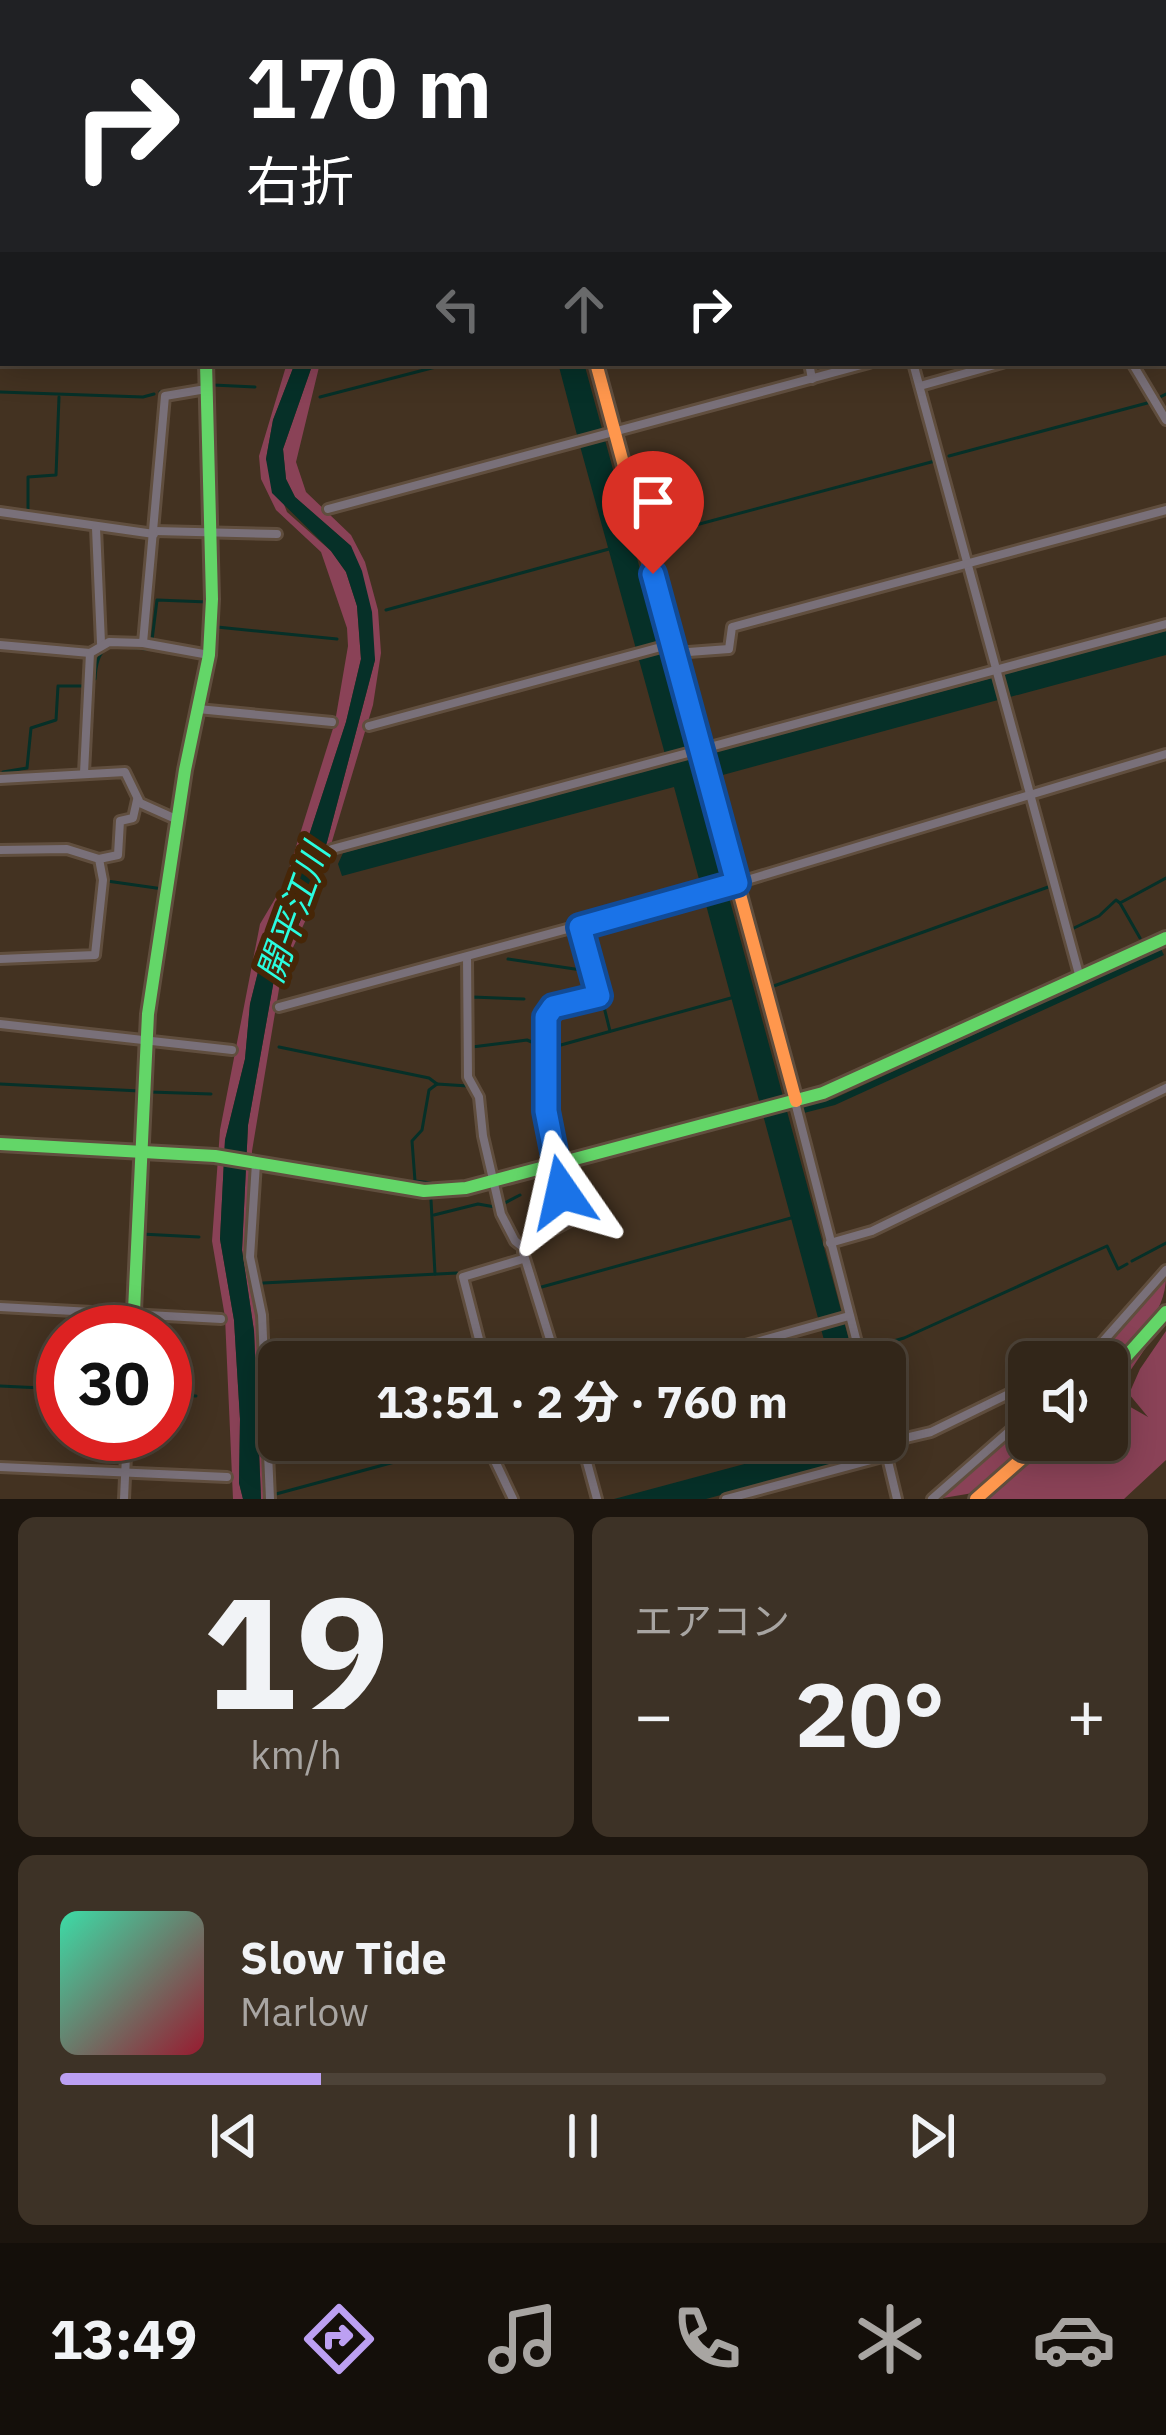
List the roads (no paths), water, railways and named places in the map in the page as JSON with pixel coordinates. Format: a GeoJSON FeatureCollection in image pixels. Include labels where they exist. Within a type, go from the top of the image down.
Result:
{"type":"FeatureCollection","features":[{"type":"Feature","properties":{"kind":"street"},"geometry":{"type":"LineString","coordinates":[[134,1305],[146,1040],[178,820],[209,655],[206,366]]}},
{"type":"Feature","properties":{"kind":"street"},"geometry":{"type":"LineString","coordinates":[[597,366],[609,432],[855,1341]]}},
{"type":"Feature","properties":{"kind":"street"},"geometry":{"type":"LineString","coordinates":[[810,366],[812,379]]}},
{"type":"Feature","properties":{"kind":"street"},"geometry":{"type":"LineString","coordinates":[[328,508],[858,366]]}},
{"type":"Feature","properties":{"kind":"street"},"geometry":{"type":"LineString","coordinates":[[914,366],[1080,978]]}},
{"type":"Feature","properties":{"kind":"street"},"geometry":{"type":"LineString","coordinates":[[920,386],[991,366]]}},
{"type":"Feature","properties":{"kind":"street"},"geometry":{"type":"LineString","coordinates":[[1134,366],[1166,420]]}},
{"type":"Feature","properties":{"kind":"street"},"geometry":{"type":"LineString","coordinates":[[143,643],[165,396],[206,389]]}},
{"type":"Feature","properties":{"kind":"street"},"geometry":{"type":"LineString","coordinates":[[369,725],[632,655],[670,648],[729,649],[732,627],[1166,510]]}},
{"type":"Feature","properties":{"kind":"street"},"geometry":{"type":"LineString","coordinates":[[0,512],[96,528],[277,534]]}},
{"type":"Feature","properties":{"kind":"street"},"geometry":{"type":"LineString","coordinates":[[96,528],[101,644]]}},
{"type":"Feature","properties":{"kind":"street"},"geometry":{"type":"LineString","coordinates":[[332,849],[1166,624]]}},
{"type":"Feature","properties":{"kind":"street"},"geometry":{"type":"LineString","coordinates":[[0,645],[90,653],[101,644],[143,643],[209,655]]}},
{"type":"Feature","properties":{"kind":"street"},"geometry":{"type":"LineString","coordinates":[[84,773],[90,653]]}},
{"type":"Feature","properties":{"kind":"street"},"geometry":{"type":"LineString","coordinates":[[198,709],[332,722]]}},
{"type":"Feature","properties":{"kind":"street"},"geometry":{"type":"LineString","coordinates":[[279,1007],[732,885],[1166,754]]}},
{"type":"Feature","properties":{"kind":"street"},"geometry":{"type":"LineString","coordinates":[[0,778],[125,772],[136,800],[133,818],[120,821],[118,855],[99,859],[67,848],[0,850]]}},
{"type":"Feature","properties":{"kind":"street"},"geometry":{"type":"LineString","coordinates":[[136,800],[178,820]]}},
{"type":"Feature","properties":{"kind":"street"},"geometry":{"type":"LineString","coordinates":[[0,959],[95,956],[103,880],[99,859]]}},
{"type":"Feature","properties":{"kind":"street"},"geometry":{"type":"LineString","coordinates":[[479,1341],[463,1277],[524,1254],[568,1222],[545,1099],[546,1017],[553,1007],[599,996],[580,927]]}},
{"type":"Feature","properties":{"kind":"street"},"geometry":{"type":"LineString","coordinates":[[0,1144],[218,1157],[424,1191],[466,1188],[856,1081],[1165,941]]}},
{"type":"Feature","properties":{"kind":"street"},"geometry":{"type":"LineString","coordinates":[[467,957],[468,1077],[479,1096],[482,1132],[501,1214],[524,1254],[551,1341]]}},
{"type":"Feature","properties":{"kind":"street"},"geometry":{"type":"LineString","coordinates":[[0,1024],[232,1050]]}},
{"type":"Feature","properties":{"kind":"street"},"geometry":{"type":"LineString","coordinates":[[830,1243],[872,1232],[1166,1088]]}},
{"type":"Feature","properties":{"kind":"street"},"geometry":{"type":"LineString","coordinates":[[254,1162],[250,1257],[263,1341]]}},
{"type":"Feature","properties":{"kind":"street"},"geometry":{"type":"LineString","coordinates":[[1103,1341],[1166,1270]]}},
{"type":"Feature","properties":{"kind":"street"},"geometry":{"type":"LineString","coordinates":[[1128,1355],[1163,1316],[1166,1301]]}},
{"type":"Feature","properties":{"kind":"street"},"geometry":{"type":"LineString","coordinates":[[0,1307],[36,1309]]}},
{"type":"Feature","properties":{"kind":"street"},"geometry":{"type":"LineString","coordinates":[[192,1317],[221,1319]]}},
{"type":"Feature","properties":{"kind":"street"},"geometry":{"type":"LineString","coordinates":[[760,1341],[847,1317]]}},
{"type":"Feature","properties":{"kind":"street"},"geometry":{"type":"LineString","coordinates":[[906,1437],[931,1432],[1008,1394]]}},
{"type":"Feature","properties":{"kind":"street"},"geometry":{"type":"LineString","coordinates":[[932,1499],[1008,1432]]}},
{"type":"Feature","properties":{"kind":"street"},"geometry":{"type":"LineString","coordinates":[[124,1499],[126,1461]]}},
{"type":"Feature","properties":{"kind":"street"},"geometry":{"type":"LineString","coordinates":[[268,1461],[270,1499]]}},
{"type":"Feature","properties":{"kind":"street"},"geometry":{"type":"LineString","coordinates":[[501,1461],[512,1499]]}},
{"type":"Feature","properties":{"kind":"street"},"geometry":{"type":"LineString","coordinates":[[587,1461],[597,1499]]}},
{"type":"Feature","properties":{"kind":"street"},"geometry":{"type":"LineString","coordinates":[[726,1499],[867,1461]]}},
{"type":"Feature","properties":{"kind":"street"},"geometry":{"type":"LineString","coordinates":[[887,1461],[897,1499]]}},
{"type":"Feature","properties":{"kind":"street"},"geometry":{"type":"LineString","coordinates":[[976,1499],[1019,1461]]}},
{"type":"Feature","properties":{"kind":"street"},"geometry":{"type":"LineString","coordinates":[[0,1467],[227,1477]]}},
{"type":"Feature","properties":{"kind":"water","name":"開平江川"},"geometry":{"type":"Polygon","coordinates":[[[294,366],[312,366],[283,449],[286,479],[295,497],[351,546],[372,612],[375,660],[327,842],[304,913],[275,974],[248,1125],[242,1250],[254,1331],[261,1499],[243,1499],[234,1320],[220,1239],[225,1140],[245,1059],[250,1004],[262,956],[301,860],[346,722],[361,659],[357,606],[346,572],[272,493],[266,459],[273,420],[294,366]]]}},
{"type":"Feature","properties":{"kind":"water"},"geometry":{"type":"Polygon","coordinates":[[[559,366],[585,366],[602,429],[593,431],[595,441],[605,440],[849,1341],[824,1341],[674,787],[342,876],[338,864],[343,853],[668,765],[580,446],[591,443],[589,433],[577,435],[559,366]]]}},
{"type":"Feature","properties":{"kind":"water"},"geometry":{"type":"Polygon","coordinates":[[[1166,631],[1166,655],[1010,697],[1006,688],[996,691],[998,700],[719,776],[712,753],[992,678],[996,687],[1006,684],[1003,674],[1166,631]]]}},
{"type":"Feature","properties":{"kind":"water"},"geometry":{"type":"Polygon","coordinates":[[[1161,949],[1164,955],[835,1105],[800,1114],[798,1108],[833,1099],[1161,949]]]}},
{"type":"Feature","properties":{"kind":"water"},"geometry":{"type":"Polygon","coordinates":[[[756,1461],[846,1461],[706,1499],[614,1499],[756,1461]]]}},
{"type":"Feature","properties":{"kind":"waterway"},"geometry":{"type":"LineString","coordinates":[[320,397],[439,366]]}},
{"type":"Feature","properties":{"kind":"waterway"},"geometry":{"type":"LineString","coordinates":[[213,385],[255,387]]}},
{"type":"Feature","properties":{"kind":"waterway"},"geometry":{"type":"LineString","coordinates":[[160,392],[201,386]]}},
{"type":"Feature","properties":{"kind":"waterway"},"geometry":{"type":"LineString","coordinates":[[0,392],[154,394]]}},
{"type":"Feature","properties":{"kind":"waterway"},"geometry":{"type":"LineString","coordinates":[[1158,398],[1166,394]]}},
{"type":"Feature","properties":{"kind":"waterway"},"geometry":{"type":"LineString","coordinates":[[28,510],[28,477],[56,475],[59,397]]}},
{"type":"Feature","properties":{"kind":"waterway"},"geometry":{"type":"LineString","coordinates":[[949,456],[1151,402]]}},
{"type":"Feature","properties":{"kind":"waterway"},"geometry":{"type":"LineString","coordinates":[[651,537],[935,461]]}},
{"type":"Feature","properties":{"kind":"waterway"},"geometry":{"type":"LineString","coordinates":[[83,526],[92,531],[93,541]]}},
{"type":"Feature","properties":{"kind":"waterway"},"geometry":{"type":"LineString","coordinates":[[386,610],[609,549]]}},
{"type":"Feature","properties":{"kind":"waterway"},"geometry":{"type":"LineString","coordinates":[[94,575],[95,610]]}},
{"type":"Feature","properties":{"kind":"waterway"},"geometry":{"type":"LineString","coordinates":[[152,640],[157,600],[208,602]]}},
{"type":"Feature","properties":{"kind":"waterway"},"geometry":{"type":"LineString","coordinates":[[95,616],[96,642]]}},
{"type":"Feature","properties":{"kind":"waterway"},"geometry":{"type":"LineString","coordinates":[[217,627],[337,639]]}},
{"type":"Feature","properties":{"kind":"waterway"},"geometry":{"type":"LineString","coordinates":[[95,679],[104,651],[148,649]]}},
{"type":"Feature","properties":{"kind":"waterway"},"geometry":{"type":"LineString","coordinates":[[3,772],[27,768],[31,728],[56,720],[58,686],[84,686]]}},
{"type":"Feature","properties":{"kind":"waterway"},"geometry":{"type":"LineString","coordinates":[[1140,938],[1120,903],[1166,878]]}},
{"type":"Feature","properties":{"kind":"waterway"},"geometry":{"type":"LineString","coordinates":[[107,881],[163,889]]}},
{"type":"Feature","properties":{"kind":"waterway"},"geometry":{"type":"LineString","coordinates":[[771,987],[1051,886]]}},
{"type":"Feature","properties":{"kind":"waterway"},"geometry":{"type":"LineString","coordinates":[[1074,928],[1099,916],[1116,900],[1120,903]]}},
{"type":"Feature","properties":{"kind":"waterway"},"geometry":{"type":"LineString","coordinates":[[508,959],[588,971]]}},
{"type":"Feature","properties":{"kind":"waterway"},"geometry":{"type":"LineString","coordinates":[[601,995],[610,1031]]}},
{"type":"Feature","properties":{"kind":"waterway"},"geometry":{"type":"LineString","coordinates":[[472,1027],[472,997],[524,999]]}},
{"type":"Feature","properties":{"kind":"waterway"},"geometry":{"type":"LineString","coordinates":[[550,1048],[731,998]]}},
{"type":"Feature","properties":{"kind":"waterway"},"geometry":{"type":"LineString","coordinates":[[472,1039],[473,1079]]}},
{"type":"Feature","properties":{"kind":"waterway"},"geometry":{"type":"LineString","coordinates":[[472,1047],[527,1040],[541,1049]]}},
{"type":"Feature","properties":{"kind":"waterway"},"geometry":{"type":"LineString","coordinates":[[279,1047],[429,1078],[437,1084]]}},
{"type":"Feature","properties":{"kind":"waterway"},"geometry":{"type":"LineString","coordinates":[[0,1084],[140,1091]]}},
{"type":"Feature","properties":{"kind":"waterway"},"geometry":{"type":"LineString","coordinates":[[431,1183],[415,1181],[412,1141],[422,1130],[429,1090],[437,1084],[468,1086]]}},
{"type":"Feature","properties":{"kind":"waterway"},"geometry":{"type":"LineString","coordinates":[[150,1092],[211,1094]]}},
{"type":"Feature","properties":{"kind":"waterway"},"geometry":{"type":"LineString","coordinates":[[501,1205],[520,1195]]}},
{"type":"Feature","properties":{"kind":"waterway"},"geometry":{"type":"LineString","coordinates":[[431,1200],[435,1274]]}},
{"type":"Feature","properties":{"kind":"waterway"},"geometry":{"type":"LineString","coordinates":[[434,1215],[478,1204],[495,1207]]}},
{"type":"Feature","properties":{"kind":"waterway"},"geometry":{"type":"LineString","coordinates":[[538,1288],[791,1218]]}},
{"type":"Feature","properties":{"kind":"waterway"},"geometry":{"type":"LineString","coordinates":[[141,1234],[199,1237]]}},
{"type":"Feature","properties":{"kind":"waterway"},"geometry":{"type":"LineString","coordinates":[[1132,1261],[1166,1243]]}},
{"type":"Feature","properties":{"kind":"waterway"},"geometry":{"type":"LineString","coordinates":[[894,1341],[1107,1246],[1118,1269],[1127,1264]]}},
{"type":"Feature","properties":{"kind":"waterway"},"geometry":{"type":"LineString","coordinates":[[263,1283],[457,1273]]}},
{"type":"Feature","properties":{"kind":"waterway"},"geometry":{"type":"LineString","coordinates":[[0,1386],[36,1388]]}},
{"type":"Feature","properties":{"kind":"waterway"},"geometry":{"type":"LineString","coordinates":[[192,1396],[196,1396]]}},
{"type":"Feature","properties":{"kind":"waterway"},"geometry":{"type":"LineString","coordinates":[[276,1494],[398,1461]]}}]}
